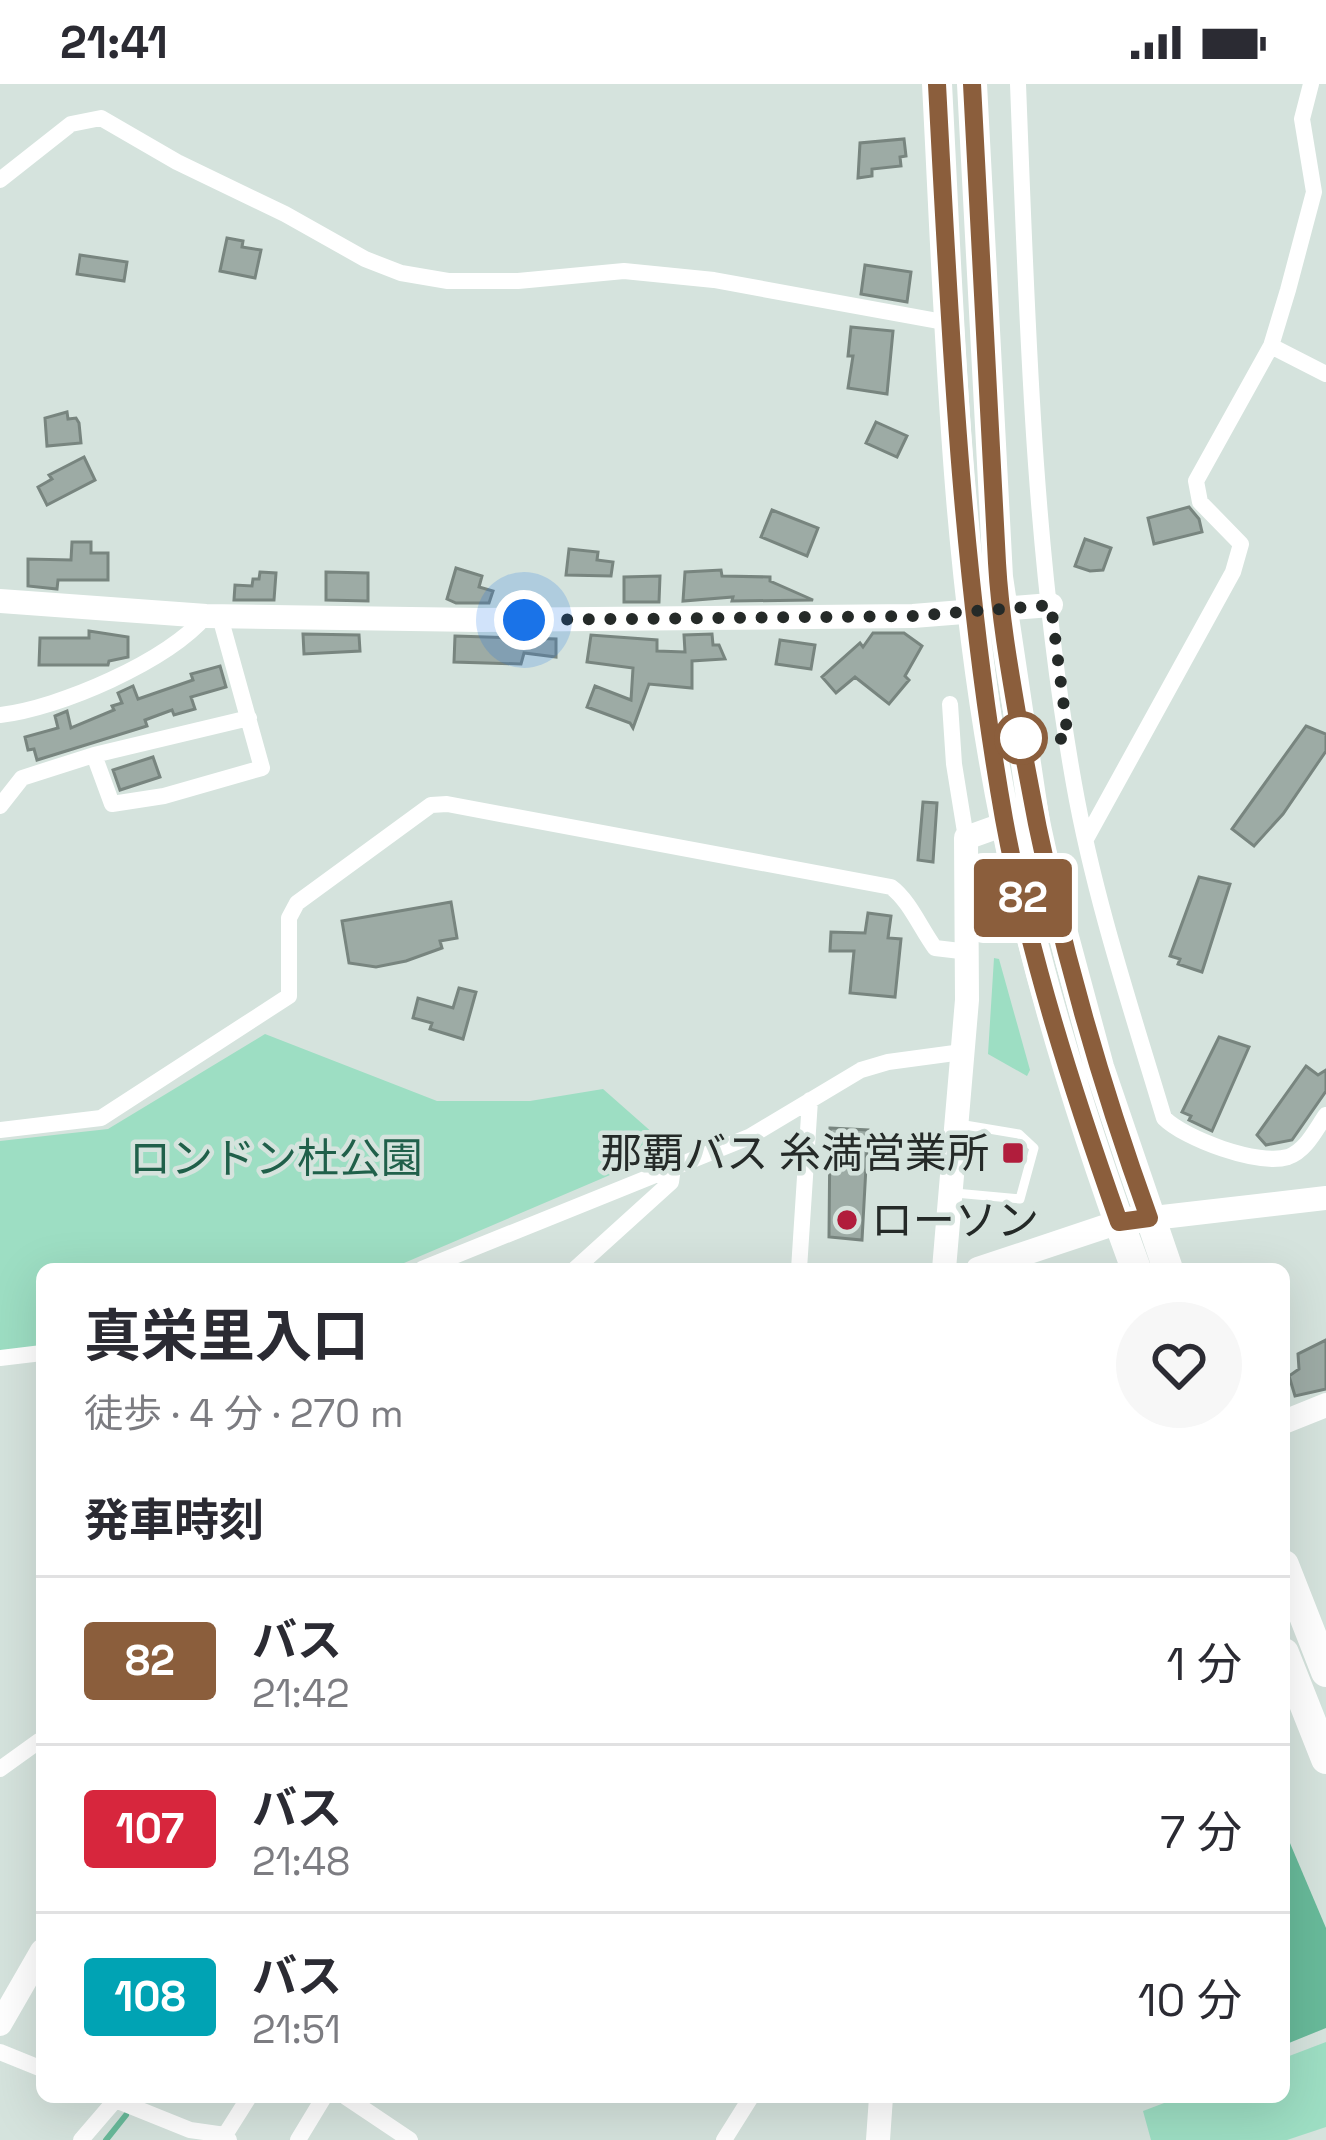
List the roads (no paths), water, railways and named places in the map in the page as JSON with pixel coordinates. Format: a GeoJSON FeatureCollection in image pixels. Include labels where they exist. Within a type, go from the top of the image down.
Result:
{"type":"FeatureCollection","features":[{"type":"Feature","properties":{"kind":"highway"},"geometry":{"type":"LineString","coordinates":[[937,84],[949,322],[987,611],[1005,824],[1046,993],[1134,1220],[1164,1263]]}},
{"type":"Feature","properties":{"kind":"highway"},"geometry":{"type":"LineString","coordinates":[[972,84],[987,611],[1037,837],[1134,1220],[1136,1263]]}},
{"type":"Feature","properties":{"kind":"highway"},"geometry":{"type":"LineString","coordinates":[[1290,1580],[1326,1672]]}},
{"type":"Feature","properties":{"kind":"highway"},"geometry":{"type":"LineString","coordinates":[[1290,1668],[1326,1759]]}},
{"type":"Feature","properties":{"kind":"street"},"geometry":{"type":"LineString","coordinates":[[1018,84],[1026,293],[1051,605],[1074,784],[1124,986],[1164,1118],[1180,1133],[1254,1156],[1288,1157],[1306,1144],[1326,1115]]}},
{"type":"Feature","properties":{"kind":"street"},"geometry":{"type":"LineString","coordinates":[[1086,839],[1233,572],[1241,544],[1200,502],[1196,481],[1270,346],[1314,192],[1302,119],[1312,84]]}},
{"type":"Feature","properties":{"kind":"street"},"geometry":{"type":"LineString","coordinates":[[0,180],[71,124],[101,118],[176,162],[285,214],[364,259],[401,273],[448,281],[624,271],[714,280],[949,322]]}},
{"type":"Feature","properties":{"kind":"street"},"geometry":{"type":"LineString","coordinates":[[1270,346],[1326,374]]}},
{"type":"Feature","properties":{"kind":"street"},"geometry":{"type":"LineString","coordinates":[[0,602],[213,616],[480,620],[913,616],[1051,605]]}},
{"type":"Feature","properties":{"kind":"street"},"geometry":{"type":"LineString","coordinates":[[0,715],[32,711],[84,691],[165,650],[213,616]]}},
{"type":"Feature","properties":{"kind":"street"},"geometry":{"type":"LineString","coordinates":[[94,755],[112,805],[164,796],[262,768],[213,616]]}},
{"type":"Feature","properties":{"kind":"street"},"geometry":{"type":"LineString","coordinates":[[944,1263],[969,952],[966,838],[953,764],[950,704]]}},
{"type":"Feature","properties":{"kind":"street"},"geometry":{"type":"LineString","coordinates":[[0,806],[22,778],[94,755],[248,718]]}},
{"type":"Feature","properties":{"kind":"street"},"geometry":{"type":"LineString","coordinates":[[0,1130],[101,1118],[289,996],[289,918],[297,903],[431,805],[446,804],[891,887],[902,895],[910,915],[935,948],[969,952]]}},
{"type":"Feature","properties":{"kind":"street"},"geometry":{"type":"LineString","coordinates":[[966,838],[1005,824]]}},
{"type":"Feature","properties":{"kind":"street"},"geometry":{"type":"LineString","coordinates":[[437,1263],[749,1137],[836,1083],[874,1066],[962,1052]]}},
{"type":"Feature","properties":{"kind":"street"},"geometry":{"type":"LineString","coordinates":[[799,1263],[810,1100]]}},
{"type":"Feature","properties":{"kind":"street"},"geometry":{"type":"LineString","coordinates":[[582,1263],[671,1182],[673,1167]]}},
{"type":"Feature","properties":{"kind":"street"},"geometry":{"type":"LineString","coordinates":[[997,1263],[1134,1220],[1314,1199]]}},
{"type":"Feature","properties":{"kind":"street"},"geometry":{"type":"LineString","coordinates":[[0,1358],[36,1354]]}},
{"type":"Feature","properties":{"kind":"street"},"geometry":{"type":"LineString","coordinates":[[1290,1420],[1326,1405]]}},
{"type":"Feature","properties":{"kind":"street"},"geometry":{"type":"LineString","coordinates":[[0,1769],[36,1743]]}},
{"type":"Feature","properties":{"kind":"street"},"geometry":{"type":"LineString","coordinates":[[0,2024],[36,1961]]}},
{"type":"Feature","properties":{"kind":"street"},"geometry":{"type":"LineString","coordinates":[[0,2052],[36,2067]]}},
{"type":"Feature","properties":{"kind":"street"},"geometry":{"type":"LineString","coordinates":[[81,2140],[110,2103]]}},
{"type":"Feature","properties":{"kind":"street"},"geometry":{"type":"LineString","coordinates":[[124,2103],[187,2135],[227,2138],[246,2103]]}},
{"type":"Feature","properties":{"kind":"street"},"geometry":{"type":"LineString","coordinates":[[298,2140],[320,2103]]}},
{"type":"Feature","properties":{"kind":"street"},"geometry":{"type":"LineString","coordinates":[[355,2103],[410,2140]]}},
{"type":"Feature","properties":{"kind":"street"},"geometry":{"type":"LineString","coordinates":[[724,2140],[747,2103]]}},
{"type":"Feature","properties":{"kind":"street"},"geometry":{"type":"LineString","coordinates":[[878,2140],[881,2103]]}},
{"type":"Feature","properties":{"kind":"lane"},"geometry":{"type":"LineString","coordinates":[[950,1192],[1020,1199],[1034,1148],[1019,1134],[956,1124]]}},
{"type":"Feature","properties":{"kind":"waterway"},"geometry":{"type":"LineString","coordinates":[[106,2140],[126,2115]]}},
{"type":"Feature","properties":{"kind":"place","name":"那覇バス 糸満営業所"},"geometry":{"type":"Point","coordinates":[1013,1153]}},
{"type":"Feature","properties":{"kind":"place","name":"ローソン"},"geometry":{"type":"Point","coordinates":[847,1220]}},
{"type":"Feature","properties":{"kind":"park label","name":"ロンドン杜公園"},"geometry":{"type":"Point","coordinates":[276,1158]}}]}
